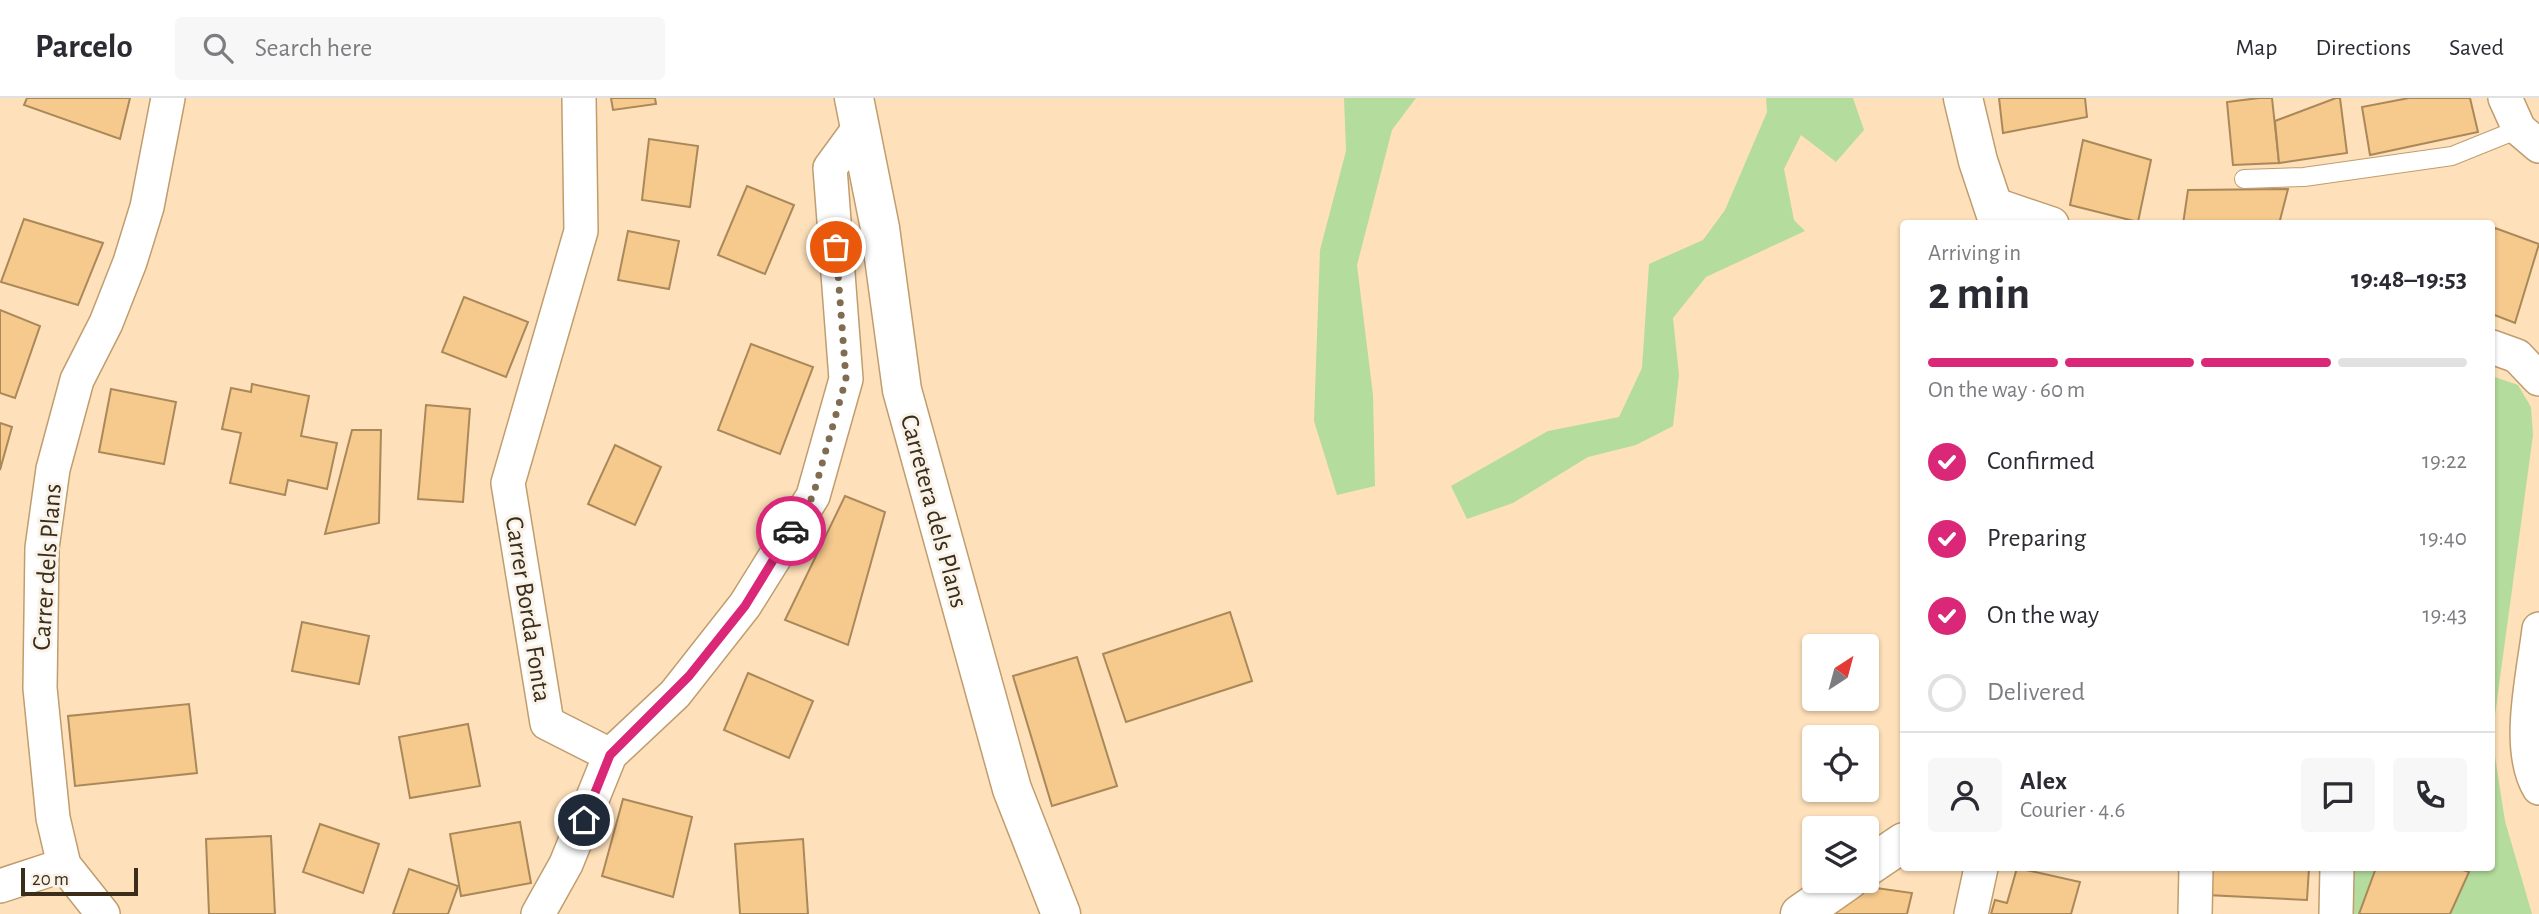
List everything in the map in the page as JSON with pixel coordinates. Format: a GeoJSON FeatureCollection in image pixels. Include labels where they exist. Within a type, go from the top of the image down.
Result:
{"type":"FeatureCollection","features":[{"type":"Feature","properties":{"kind":"main road"},"geometry":{"type":"LineString","coordinates":[[1964,98],[1996,214]]}},
{"type":"Feature","properties":{"kind":"main road","name":"Carretera dels Plans"},"geometry":{"type":"LineString","coordinates":[[857,113],[880,228],[902,390],[1012,789],[1060,914]]}},
{"type":"Feature","properties":{"kind":"main road"},"geometry":{"type":"LineString","coordinates":[[1879,859],[1900,845]]}},
{"type":"Feature","properties":{"kind":"main road"},"geometry":{"type":"LineString","coordinates":[[1800,914],[1830,893]]}},
{"type":"Feature","properties":{"kind":"street","name":"Carrer dels Plans"},"geometry":{"type":"LineString","coordinates":[[103,914],[64,865],[53,818],[40,688],[44,535],[53,468],[77,380],[106,323],[130,262],[147,207],[168,98]]}},
{"type":"Feature","properties":{"kind":"street","name":"Carrer Borda Fonta"},"geometry":{"type":"LineString","coordinates":[[579,98],[581,231],[508,483],[547,723],[610,755]]}},
{"type":"Feature","properties":{"kind":"street"},"geometry":{"type":"LineString","coordinates":[[2505,98],[2529,137]]}},
{"type":"Feature","properties":{"kind":"street"},"geometry":{"type":"LineString","coordinates":[[538,914],[566,864],[610,755],[675,694],[745,606],[813,496],[846,379],[830,168],[857,113]]}},
{"type":"Feature","properties":{"kind":"street"},"geometry":{"type":"LineString","coordinates":[[1996,214],[2030,220]]}},
{"type":"Feature","properties":{"kind":"street"},"geometry":{"type":"LineString","coordinates":[[2495,348],[2517,356],[2539,379]]}},
{"type":"Feature","properties":{"kind":"street"},"geometry":{"type":"LineString","coordinates":[[2539,629],[2527,732],[2533,777],[2539,788]]}},
{"type":"Feature","properties":{"kind":"street"},"geometry":{"type":"LineString","coordinates":[[0,886],[64,865]]}},
{"type":"Feature","properties":{"kind":"street"},"geometry":{"type":"LineString","coordinates":[[1971,914],[1980,871]]}},
{"type":"Feature","properties":{"kind":"street"},"geometry":{"type":"LineString","coordinates":[[2195,914],[2196,871]]}},
{"type":"Feature","properties":{"kind":"street"},"geometry":{"type":"LineString","coordinates":[[2336,914],[2337,871]]}},
{"type":"Feature","properties":{"kind":"lane"},"geometry":{"type":"LineString","coordinates":[[2244,179],[2304,177],[2452,156],[2529,137]]}},
{"type":"Feature","properties":{"kind":"green space"},"geometry":{"type":"Polygon","coordinates":[[[1344,98],[1416,98],[1392,130],[1357,265],[1373,395],[1375,486],[1337,495],[1314,421],[1320,250],[1346,151],[1344,98]]]}},
{"type":"Feature","properties":{"kind":"green space"},"geometry":{"type":"Polygon","coordinates":[[[1766,98],[1853,98],[1864,130],[1836,162],[1801,135],[1784,169],[1794,220],[1805,231],[1706,277],[1673,318],[1679,375],[1673,426],[1636,445],[1588,457],[1513,503],[1467,519],[1451,486],[1548,431],[1619,417],[1642,368],[1649,264],[1703,240],[1725,210],[1767,112],[1766,98]]]}},
{"type":"Feature","properties":{"kind":"green space"},"geometry":{"type":"Polygon","coordinates":[[[2495,377],[2518,385],[2531,407],[2533,435],[2495,715],[2495,377]]]}},
{"type":"Feature","properties":{"kind":"green space"},"geometry":{"type":"Polygon","coordinates":[[[2495,756],[2505,821],[2532,914],[2352,914],[2353,871],[2495,871],[2495,756]]]}},
{"type":"Feature","properties":{"kind":"building"},"geometry":{"type":"Polygon","coordinates":[[[27,98],[130,98],[120,139],[24,105],[27,98]]]}},
{"type":"Feature","properties":{"kind":"building"},"geometry":{"type":"Polygon","coordinates":[[[611,98],[655,98],[656,104],[613,110],[611,98]]]}},
{"type":"Feature","properties":{"kind":"building"},"geometry":{"type":"Polygon","coordinates":[[[1999,98],[2085,98],[2087,117],[2003,133],[1999,98]]]}},
{"type":"Feature","properties":{"kind":"building"},"geometry":{"type":"Polygon","coordinates":[[[2272,98],[2279,163],[2233,165],[2227,102],[2272,98]]]}},
{"type":"Feature","properties":{"kind":"building"},"geometry":{"type":"Polygon","coordinates":[[[2340,98],[2347,153],[2279,163],[2275,121],[2340,98]]]}},
{"type":"Feature","properties":{"kind":"building"},"geometry":{"type":"Polygon","coordinates":[[[2409,98],[2470,98],[2478,132],[2370,155],[2362,107],[2409,98]]]}},
{"type":"Feature","properties":{"kind":"building"},"geometry":{"type":"Polygon","coordinates":[[[649,139],[698,146],[690,207],[642,200],[649,139]]]}},
{"type":"Feature","properties":{"kind":"building"},"geometry":{"type":"Polygon","coordinates":[[[2083,140],[2151,160],[2138,220],[2070,205],[2083,140]]]}},
{"type":"Feature","properties":{"kind":"building"},"geometry":{"type":"Polygon","coordinates":[[[747,186],[794,205],[765,274],[718,255],[747,186]]]}},
{"type":"Feature","properties":{"kind":"building"},"geometry":{"type":"Polygon","coordinates":[[[2288,189],[2280,220],[2184,220],[2188,190],[2288,189]]]}},
{"type":"Feature","properties":{"kind":"building"},"geometry":{"type":"Polygon","coordinates":[[[24,219],[103,243],[78,305],[1,282],[24,219]]]}},
{"type":"Feature","properties":{"kind":"building"},"geometry":{"type":"Polygon","coordinates":[[[2495,228],[2539,244],[2515,323],[2495,315],[2495,228]]]}},
{"type":"Feature","properties":{"kind":"building"},"geometry":{"type":"Polygon","coordinates":[[[628,231],[679,241],[669,289],[618,280],[628,231]]]}},
{"type":"Feature","properties":{"kind":"building"},"geometry":{"type":"Polygon","coordinates":[[[464,297],[528,322],[506,377],[442,352],[464,297]]]}},
{"type":"Feature","properties":{"kind":"building"},"geometry":{"type":"Polygon","coordinates":[[[0,310],[40,326],[15,398],[0,393],[0,310]]]}},
{"type":"Feature","properties":{"kind":"building"},"geometry":{"type":"Polygon","coordinates":[[[751,344],[813,367],[780,454],[718,430],[751,344]]]}},
{"type":"Feature","properties":{"kind":"building"},"geometry":{"type":"Polygon","coordinates":[[[252,384],[309,396],[301,436],[337,443],[327,489],[288,480],[285,495],[230,483],[241,433],[222,429],[231,388],[251,392],[252,384]]]}},
{"type":"Feature","properties":{"kind":"building"},"geometry":{"type":"Polygon","coordinates":[[[111,389],[176,402],[164,464],[99,452],[111,389]]]}},
{"type":"Feature","properties":{"kind":"building"},"geometry":{"type":"Polygon","coordinates":[[[426,405],[470,409],[463,502],[418,499],[426,405]]]}},
{"type":"Feature","properties":{"kind":"building"},"geometry":{"type":"Polygon","coordinates":[[[0,423],[12,427],[0,470],[0,423]]]}},
{"type":"Feature","properties":{"kind":"building"},"geometry":{"type":"Polygon","coordinates":[[[352,430],[381,430],[379,523],[325,534],[352,430]]]}},
{"type":"Feature","properties":{"kind":"building"},"geometry":{"type":"Polygon","coordinates":[[[615,445],[661,467],[635,525],[588,504],[615,445]]]}},
{"type":"Feature","properties":{"kind":"building"},"geometry":{"type":"Polygon","coordinates":[[[845,496],[885,512],[848,645],[785,620],[845,496]]]}},
{"type":"Feature","properties":{"kind":"building"},"geometry":{"type":"Polygon","coordinates":[[[1230,612],[1252,681],[1126,722],[1103,654],[1230,612]]]}},
{"type":"Feature","properties":{"kind":"building"},"geometry":{"type":"Polygon","coordinates":[[[302,622],[369,636],[359,684],[292,671],[302,622]]]}},
{"type":"Feature","properties":{"kind":"building"},"geometry":{"type":"Polygon","coordinates":[[[1077,657],[1117,786],[1052,806],[1013,676],[1077,657]]]}},
{"type":"Feature","properties":{"kind":"building"},"geometry":{"type":"Polygon","coordinates":[[[748,673],[813,701],[789,758],[724,730],[748,673]]]}},
{"type":"Feature","properties":{"kind":"building"},"geometry":{"type":"Polygon","coordinates":[[[189,704],[197,773],[75,786],[68,716],[189,704]]]}},
{"type":"Feature","properties":{"kind":"building"},"geometry":{"type":"Polygon","coordinates":[[[468,724],[480,786],[410,798],[399,737],[468,724]]]}},
{"type":"Feature","properties":{"kind":"building"},"geometry":{"type":"Polygon","coordinates":[[[623,799],[692,817],[673,897],[602,876],[623,799]]]}},
{"type":"Feature","properties":{"kind":"building"},"geometry":{"type":"Polygon","coordinates":[[[520,822],[531,883],[461,896],[450,834],[520,822]]]}},
{"type":"Feature","properties":{"kind":"building"},"geometry":{"type":"Polygon","coordinates":[[[320,824],[379,844],[363,893],[303,872],[320,824]]]}},
{"type":"Feature","properties":{"kind":"building"},"geometry":{"type":"Polygon","coordinates":[[[271,836],[275,914],[209,914],[206,839],[271,836]]]}},
{"type":"Feature","properties":{"kind":"building"},"geometry":{"type":"Polygon","coordinates":[[[803,839],[808,914],[740,914],[735,844],[803,839]]]}},
{"type":"Feature","properties":{"kind":"building"},"geometry":{"type":"Polygon","coordinates":[[[409,869],[458,886],[448,914],[393,914],[409,869]]]}},
{"type":"Feature","properties":{"kind":"building"},"geometry":{"type":"Polygon","coordinates":[[[2016,871],[2030,871],[2080,882],[2071,914],[1991,914],[1995,900],[2007,903],[2016,871]]]}},
{"type":"Feature","properties":{"kind":"building"},"geometry":{"type":"Polygon","coordinates":[[[2209,871],[2309,871],[2307,900],[2207,895],[2209,871]]]}},
{"type":"Feature","properties":{"kind":"building"},"geometry":{"type":"Polygon","coordinates":[[[2375,871],[2469,872],[2450,914],[2359,914],[2375,871]]]}},
{"type":"Feature","properties":{"kind":"building"},"geometry":{"type":"Polygon","coordinates":[[[1879,888],[1912,893],[1907,914],[1833,914],[1855,893],[1879,893],[1879,888]]]}},
{"type":"Feature","properties":{"kind":"way so far"},"geometry":{"type":"LineString","coordinates":[[791,531],[813,496],[846,379],[836,247]]}},
{"type":"Feature","properties":{"kind":"route"},"geometry":{"type":"LineString","coordinates":[[584,820],[610,755],[675,694],[745,606],[791,531]]}}]}
